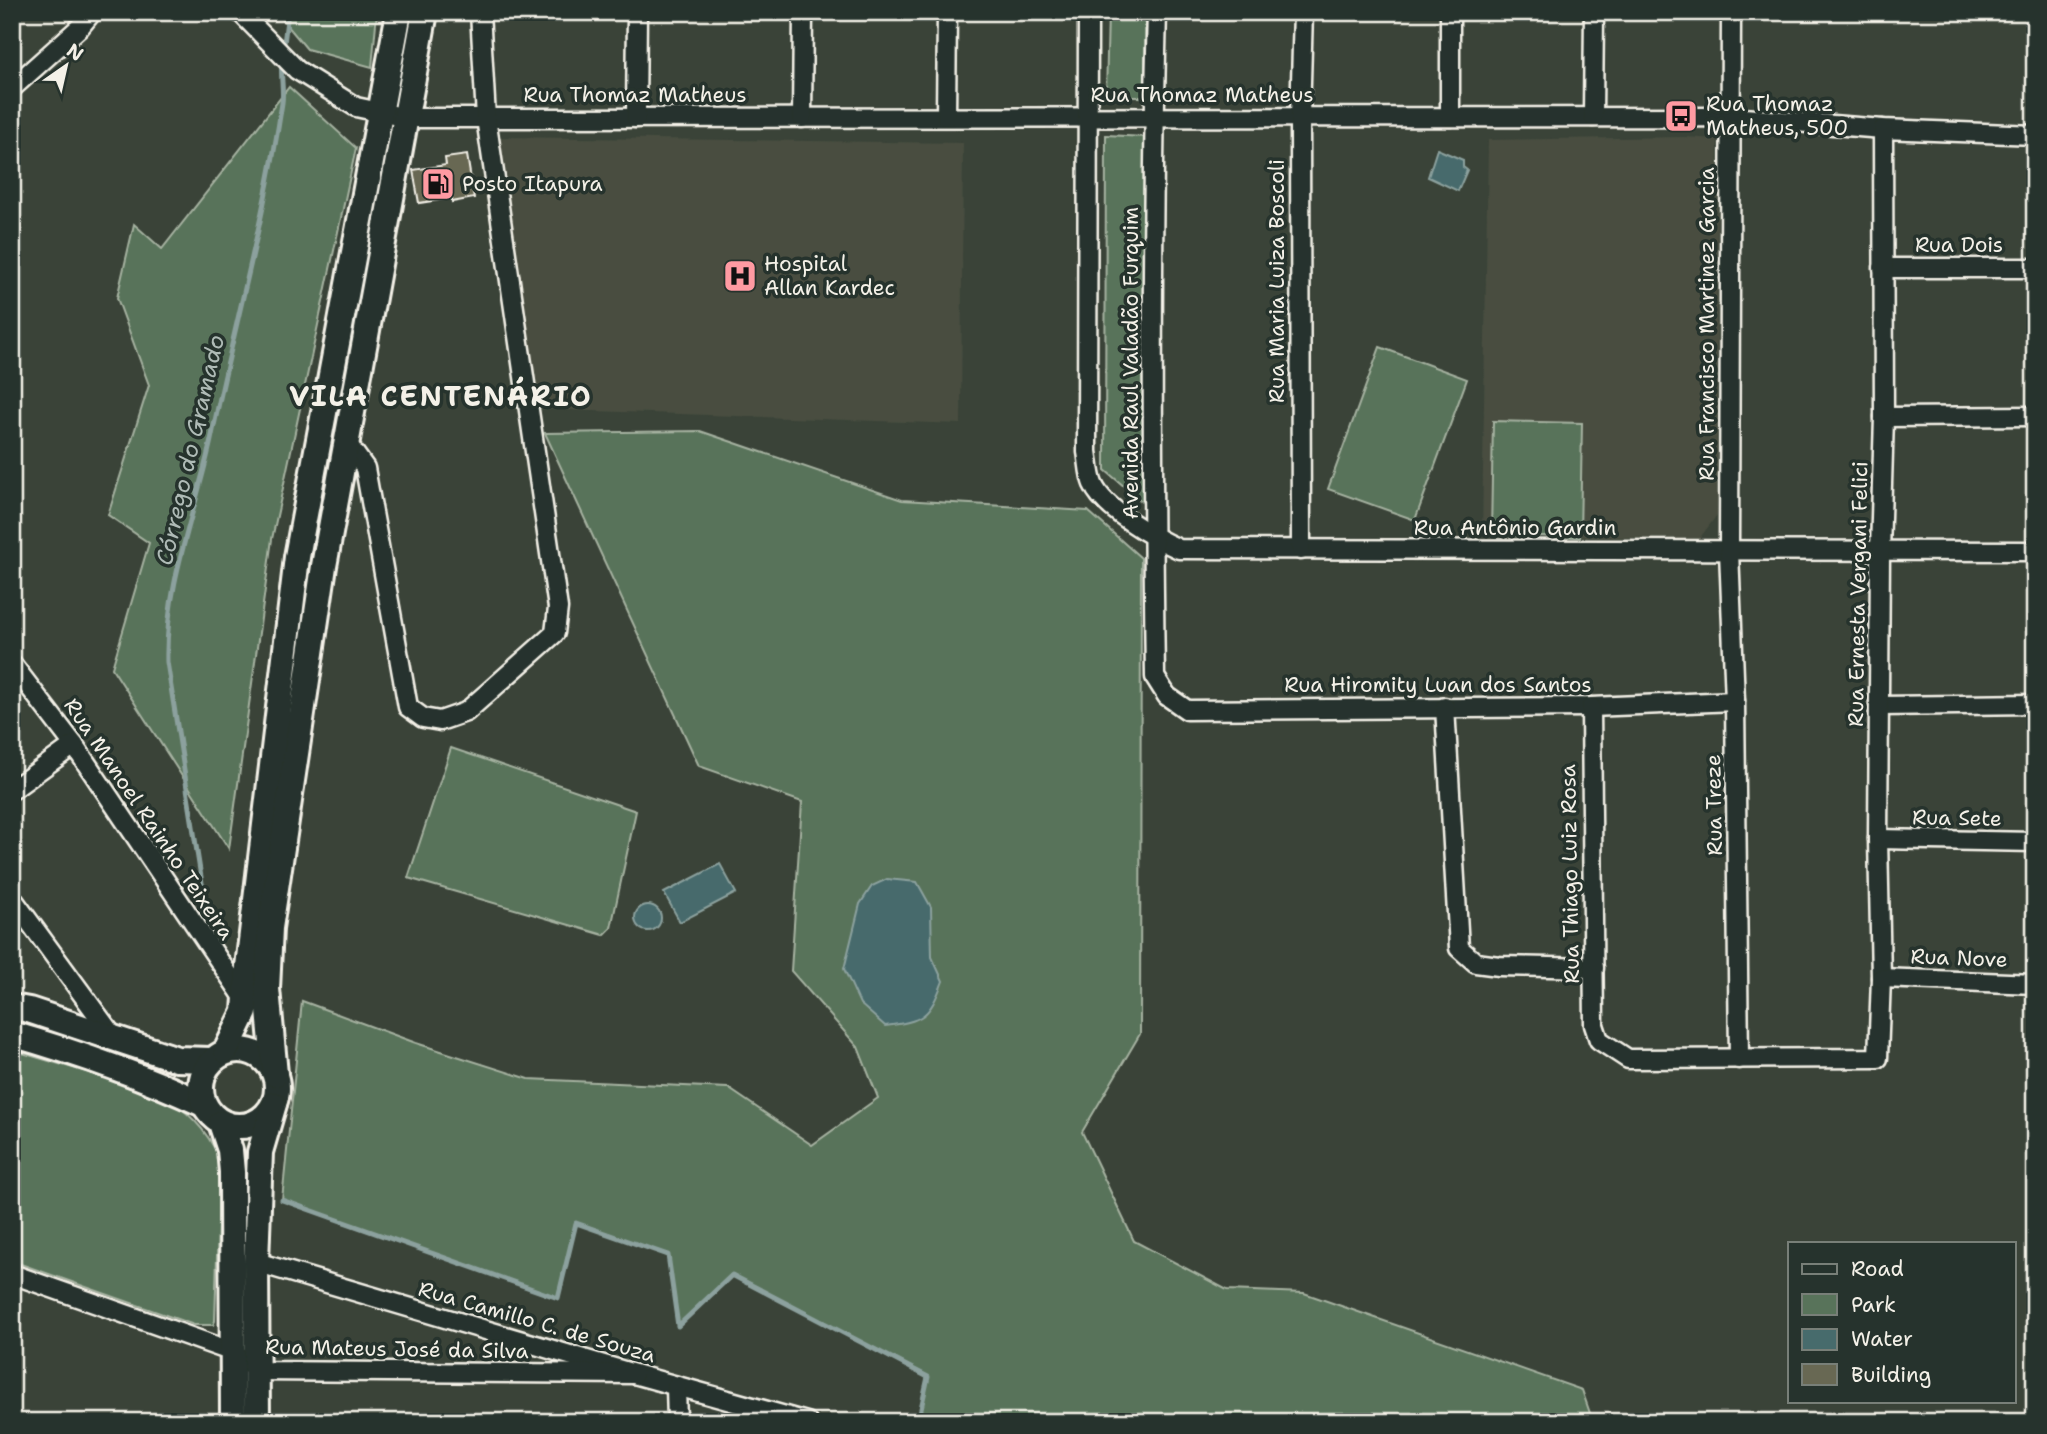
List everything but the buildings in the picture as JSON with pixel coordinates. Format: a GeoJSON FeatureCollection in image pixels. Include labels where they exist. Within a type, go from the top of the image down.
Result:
{"type":"FeatureCollection","features":[{"type":"Feature","properties":{"kind":"main road"},"geometry":{"type":"LineString","coordinates":[[203,1104],[201,1078],[242,1022],[247,1002],[248,967],[297,556],[399,12]]}},
{"type":"Feature","properties":{"kind":"main road"},"geometry":{"type":"LineString","coordinates":[[257,1422],[256,1262],[260,1152],[277,1087],[267,989],[270,928],[324,566],[425,12]]}},
{"type":"Feature","properties":{"kind":"main road"},"geometry":{"type":"LineString","coordinates":[[12,1007],[40,1013],[177,1059],[219,1056],[240,1050],[255,1053],[267,1062],[275,1074]]}},
{"type":"Feature","properties":{"kind":"main road"},"geometry":{"type":"LineString","coordinates":[[12,1034],[161,1084],[203,1104],[221,1123],[232,1172],[233,1422]]}},
{"type":"Feature","properties":{"kind":"main road"},"geometry":{"type":"LineString","coordinates":[[221,1123],[234,1127],[247,1126],[259,1121],[274,1104]]}},
{"type":"Feature","properties":{"kind":"street"},"geometry":{"type":"LineString","coordinates":[[12,88],[92,12]]}},
{"type":"Feature","properties":{"kind":"street","name":"Rua Thomaz Matheus"},"geometry":{"type":"LineString","coordinates":[[240,12],[297,70],[356,107],[407,118],[1731,117],[1883,129],[2030,135]]}},
{"type":"Feature","properties":{"kind":"street"},"geometry":{"type":"LineString","coordinates":[[347,443],[365,468],[408,706],[423,718],[440,721],[466,712],[555,633],[558,608],[486,118],[480,12]]}},
{"type":"Feature","properties":{"kind":"street"},"geometry":{"type":"LineString","coordinates":[[636,118],[637,12]]}},
{"type":"Feature","properties":{"kind":"street"},"geometry":{"type":"LineString","coordinates":[[802,118],[803,12]]}},
{"type":"Feature","properties":{"kind":"street"},"geometry":{"type":"LineString","coordinates":[[946,117],[947,12]]}},
{"type":"Feature","properties":{"kind":"street","name":"Avenida Raul Valadão Furquim"},"geometry":{"type":"LineString","coordinates":[[1088,12],[1087,452],[1093,486],[1106,502],[1153,537]]}},
{"type":"Feature","properties":{"kind":"street","name":"Avenida Raul Valadão Furquim"},"geometry":{"type":"LineString","coordinates":[[1153,537],[1154,117],[1157,12]]}},
{"type":"Feature","properties":{"kind":"street","name":"Rua Maria Luiza Boscoli"},"geometry":{"type":"LineString","coordinates":[[1301,550],[1300,117],[1303,12]]}},
{"type":"Feature","properties":{"kind":"street"},"geometry":{"type":"LineString","coordinates":[[1450,12],[1450,117]]}},
{"type":"Feature","properties":{"kind":"street"},"geometry":{"type":"LineString","coordinates":[[1593,117],[1594,12]]}},
{"type":"Feature","properties":{"kind":"street","name":"Rua Francisco Martinez Garcia"},"geometry":{"type":"LineString","coordinates":[[1729,551],[1731,12]]}},
{"type":"Feature","properties":{"kind":"street","name":"Rua Ernesta Vergani Felici"},"geometry":{"type":"LineString","coordinates":[[1739,1059],[1878,1058],[1881,978],[1878,839],[1884,417],[1883,129]]}},
{"type":"Feature","properties":{"kind":"street","name":"Rua Dois"},"geometry":{"type":"LineString","coordinates":[[1883,268],[2035,268]]}},
{"type":"Feature","properties":{"kind":"street"},"geometry":{"type":"LineString","coordinates":[[1884,417],[2035,416]]}},
{"type":"Feature","properties":{"kind":"street","name":"Rua Antônio Gardin"},"geometry":{"type":"LineString","coordinates":[[1153,537],[1179,549],[2035,551]]}},
{"type":"Feature","properties":{"kind":"street","name":"Rua Hiromity Luan dos Santos"},"geometry":{"type":"LineString","coordinates":[[1153,537],[1155,677],[1167,696],[1186,710],[1591,707],[1735,701]]}},
{"type":"Feature","properties":{"kind":"street","name":"Rua Treze"},"geometry":{"type":"LineString","coordinates":[[1729,551],[1735,701],[1739,1059]]}},
{"type":"Feature","properties":{"kind":"street","name":"Rua Manoel Rainho Teixeira"},"geometry":{"type":"LineString","coordinates":[[12,664],[74,745],[247,1002]]}},
{"type":"Feature","properties":{"kind":"street"},"geometry":{"type":"LineString","coordinates":[[1880,706],[2035,704]]}},
{"type":"Feature","properties":{"kind":"street"},"geometry":{"type":"LineString","coordinates":[[1445,707],[1459,948],[1476,963],[1594,968]]}},
{"type":"Feature","properties":{"kind":"street","name":"Rua Thiago Luiz Rosa"},"geometry":{"type":"LineString","coordinates":[[1591,707],[1594,1025],[1599,1040],[1628,1059],[1739,1059]]}},
{"type":"Feature","properties":{"kind":"street"},"geometry":{"type":"LineString","coordinates":[[12,790],[74,745]]}},
{"type":"Feature","properties":{"kind":"street","name":"Rua Sete"},"geometry":{"type":"LineString","coordinates":[[1878,839],[2035,842]]}},
{"type":"Feature","properties":{"kind":"street"},"geometry":{"type":"LineString","coordinates":[[12,898],[115,1039]]}},
{"type":"Feature","properties":{"kind":"street","name":"Rua Nove"},"geometry":{"type":"LineString","coordinates":[[1881,978],[2035,984]]}},
{"type":"Feature","properties":{"kind":"street","name":"Rua Camillo C. de Souza"},"geometry":{"type":"LineString","coordinates":[[256,1262],[634,1374],[807,1422]]}},
{"type":"Feature","properties":{"kind":"street","name":"Rua Mateus José da Silva"},"geometry":{"type":"LineString","coordinates":[[12,1274],[233,1352],[257,1371],[634,1374]]}},
{"type":"Feature","properties":{"kind":"street"},"geometry":{"type":"LineString","coordinates":[[676,1386],[677,1422]]}},
{"type":"Feature","properties":{"kind":"shaded area","name":"Hospital Allan Kardec"},"geometry":{"type":"Polygon","coordinates":[[[500,137],[963,143],[961,424],[535,409],[500,137]]]}},
{"type":"Feature","properties":{"kind":"shaded area"},"geometry":{"type":"Polygon","coordinates":[[[1684,137],[1718,139],[1717,515],[1699,539],[1482,535],[1488,140],[1684,137]]]}},
{"type":"Feature","properties":{"kind":"green space"},"geometry":{"type":"Polygon","coordinates":[[[276,12],[377,12],[372,67],[307,49],[276,12]]]}},
{"type":"Feature","properties":{"kind":"green space"},"geometry":{"type":"Polygon","coordinates":[[[1108,12],[1145,12],[1145,97],[1106,97],[1108,12]]]}},
{"type":"Feature","properties":{"kind":"green space"},"geometry":{"type":"Polygon","coordinates":[[[289,87],[356,148],[272,539],[229,849],[112,668],[149,543],[108,515],[149,385],[117,298],[134,224],[162,249],[289,87]]]}},
{"type":"Feature","properties":{"kind":"green space"},"geometry":{"type":"Polygon","coordinates":[[[1106,135],[1145,137],[1145,504],[1105,470],[1106,135]]]}},
{"type":"Feature","properties":{"kind":"green space"},"geometry":{"type":"Polygon","coordinates":[[[1380,347],[1467,379],[1415,520],[1328,489],[1380,347]]]}},
{"type":"Feature","properties":{"kind":"green space"},"geometry":{"type":"Polygon","coordinates":[[[1493,421],[1582,423],[1580,537],[1491,535],[1493,421]]]}},
{"type":"Feature","properties":{"kind":"green space"},"geometry":{"type":"Polygon","coordinates":[[[700,431],[902,500],[1088,511],[1141,558],[1140,1034],[1082,1132],[1134,1241],[1227,1290],[1304,1293],[1582,1390],[1593,1422],[919,1422],[927,1377],[732,1275],[678,1326],[668,1255],[576,1223],[558,1298],[282,1200],[302,1001],[416,1043],[529,1079],[728,1088],[812,1145],[878,1098],[858,1047],[791,971],[802,802],[699,766],[545,433],[700,431]]]}},
{"type":"Feature","properties":{"kind":"green space"},"geometry":{"type":"Polygon","coordinates":[[[451,748],[636,811],[611,928],[604,935],[408,878],[451,748]]]}},
{"type":"Feature","properties":{"kind":"green space"},"geometry":{"type":"Polygon","coordinates":[[[12,1050],[158,1093],[187,1113],[202,1129],[220,1159],[213,1325],[194,1325],[12,1261],[12,1050]]]}},
{"type":"Feature","properties":{"kind":"water"},"geometry":{"type":"Polygon","coordinates":[[[1437,149],[1463,160],[1463,167],[1467,170],[1458,191],[1428,177],[1437,149]]]}},
{"type":"Feature","properties":{"kind":"water"},"geometry":{"type":"Polygon","coordinates":[[[720,864],[736,893],[680,922],[664,893],[720,864]]]}},
{"type":"Feature","properties":{"kind":"water"},"geometry":{"type":"Polygon","coordinates":[[[887,879],[917,882],[931,907],[932,957],[943,981],[929,1010],[923,1015],[908,1022],[885,1026],[860,1004],[844,969],[860,904],[872,886],[887,879]]]}},
{"type":"Feature","properties":{"kind":"water"},"geometry":{"type":"Polygon","coordinates":[[[648,905],[657,909],[661,918],[657,927],[648,931],[639,927],[635,918],[639,909],[648,905]]]}},
{"type":"Feature","properties":{"kind":"waterway","name":"Córrego do Gramado"},"geometry":{"type":"LineString","coordinates":[[283,51],[288,12]]}},
{"type":"Feature","properties":{"kind":"waterway","name":"Córrego do Gramado"},"geometry":{"type":"LineString","coordinates":[[204,896],[167,662],[168,633],[182,550],[211,440],[267,188],[282,103],[282,61]]}},
{"type":"Feature","properties":{"kind":"waterway"},"geometry":{"type":"LineString","coordinates":[[282,1200],[558,1298],[576,1223],[668,1255],[678,1326],[732,1275],[928,1377],[918,1422]]}},
{"type":"Feature","properties":{"kind":"place","name":"Rua Thomaz Matheus, 500"},"geometry":{"type":"Point","coordinates":[1681,116]}},
{"type":"Feature","properties":{"kind":"place","name":"Posto Itapura"},"geometry":{"type":"Point","coordinates":[438,184]}},
{"type":"Feature","properties":{"kind":"place","name":"Hospital Allan Kardec"},"geometry":{"type":"Point","coordinates":[740,276]}},
{"type":"Feature","properties":{"kind":"district","name":"VILA CENTENÁRIO"},"geometry":{"type":"Point","coordinates":[441,396]}}]}
